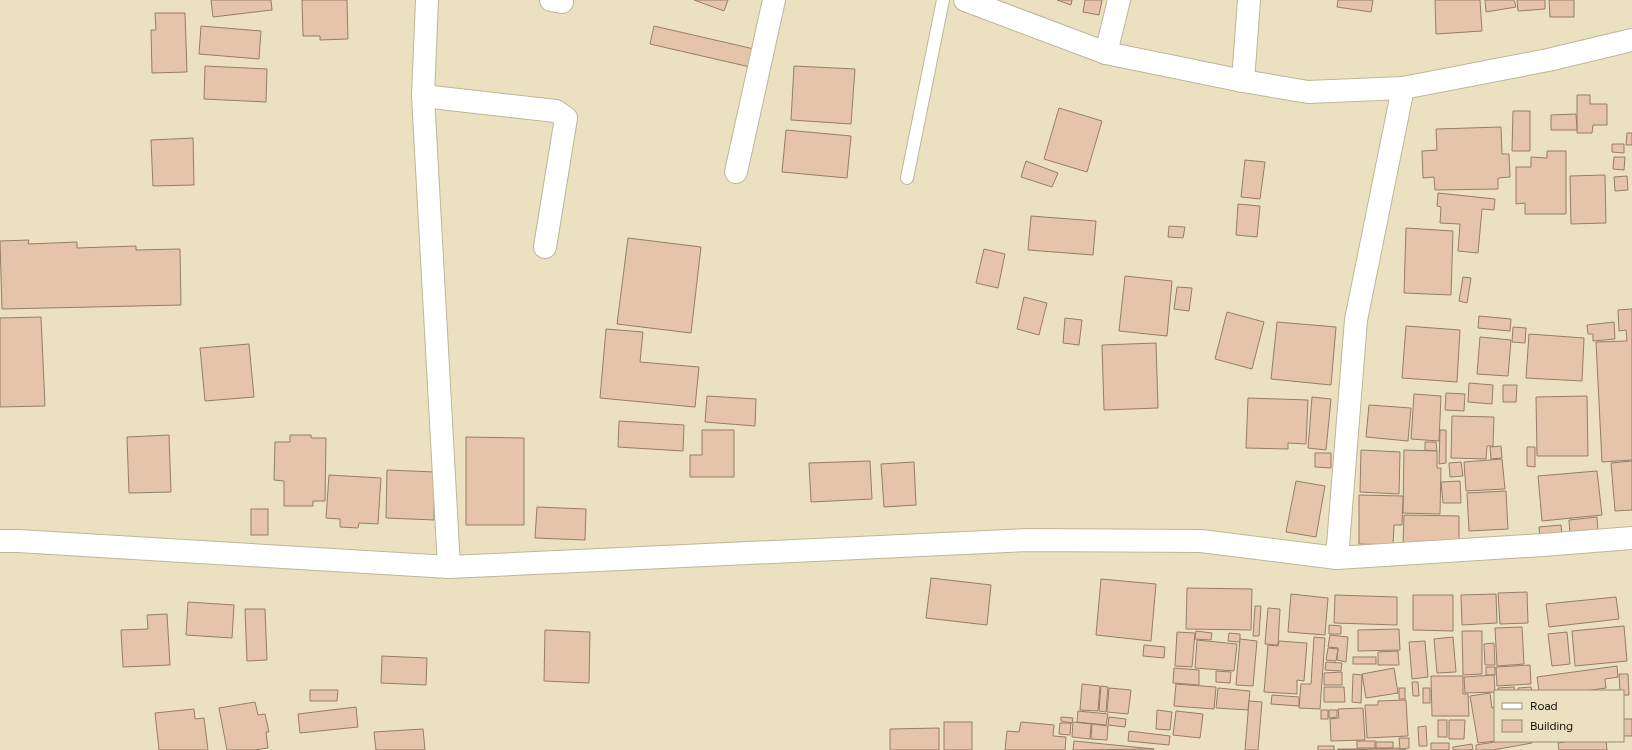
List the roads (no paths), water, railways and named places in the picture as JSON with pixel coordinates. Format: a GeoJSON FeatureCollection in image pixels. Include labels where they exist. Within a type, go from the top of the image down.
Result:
{"type":"FeatureCollection","features":[{"type":"Feature","properties":{"kind":"street"},"geometry":{"type":"LineString","coordinates":[[427,0],[423,96],[449,567]]}},
{"type":"Feature","properties":{"kind":"street"},"geometry":{"type":"LineString","coordinates":[[736,172],[774,0]]}},
{"type":"Feature","properties":{"kind":"street"},"geometry":{"type":"LineString","coordinates":[[965,0],[1106,53],[1244,82],[1308,92],[1403,88],[1548,60],[1632,40]]}},
{"type":"Feature","properties":{"kind":"street"},"geometry":{"type":"LineString","coordinates":[[1106,53],[1119,0]]}},
{"type":"Feature","properties":{"kind":"street"},"geometry":{"type":"LineString","coordinates":[[1244,82],[1249,0]]}},
{"type":"Feature","properties":{"kind":"street"},"geometry":{"type":"LineString","coordinates":[[1337,558],[1356,320],[1403,88]]}},
{"type":"Feature","properties":{"kind":"street"},"geometry":{"type":"LineString","coordinates":[[423,96],[556,111],[566,118],[545,247]]}},
{"type":"Feature","properties":{"kind":"street"},"geometry":{"type":"LineString","coordinates":[[0,541],[18,540],[449,567],[1029,540],[1201,541],[1337,558],[1632,538]]}},
{"type":"Feature","properties":{"kind":"lane"},"geometry":{"type":"LineString","coordinates":[[907,178],[943,0]]}}]}
